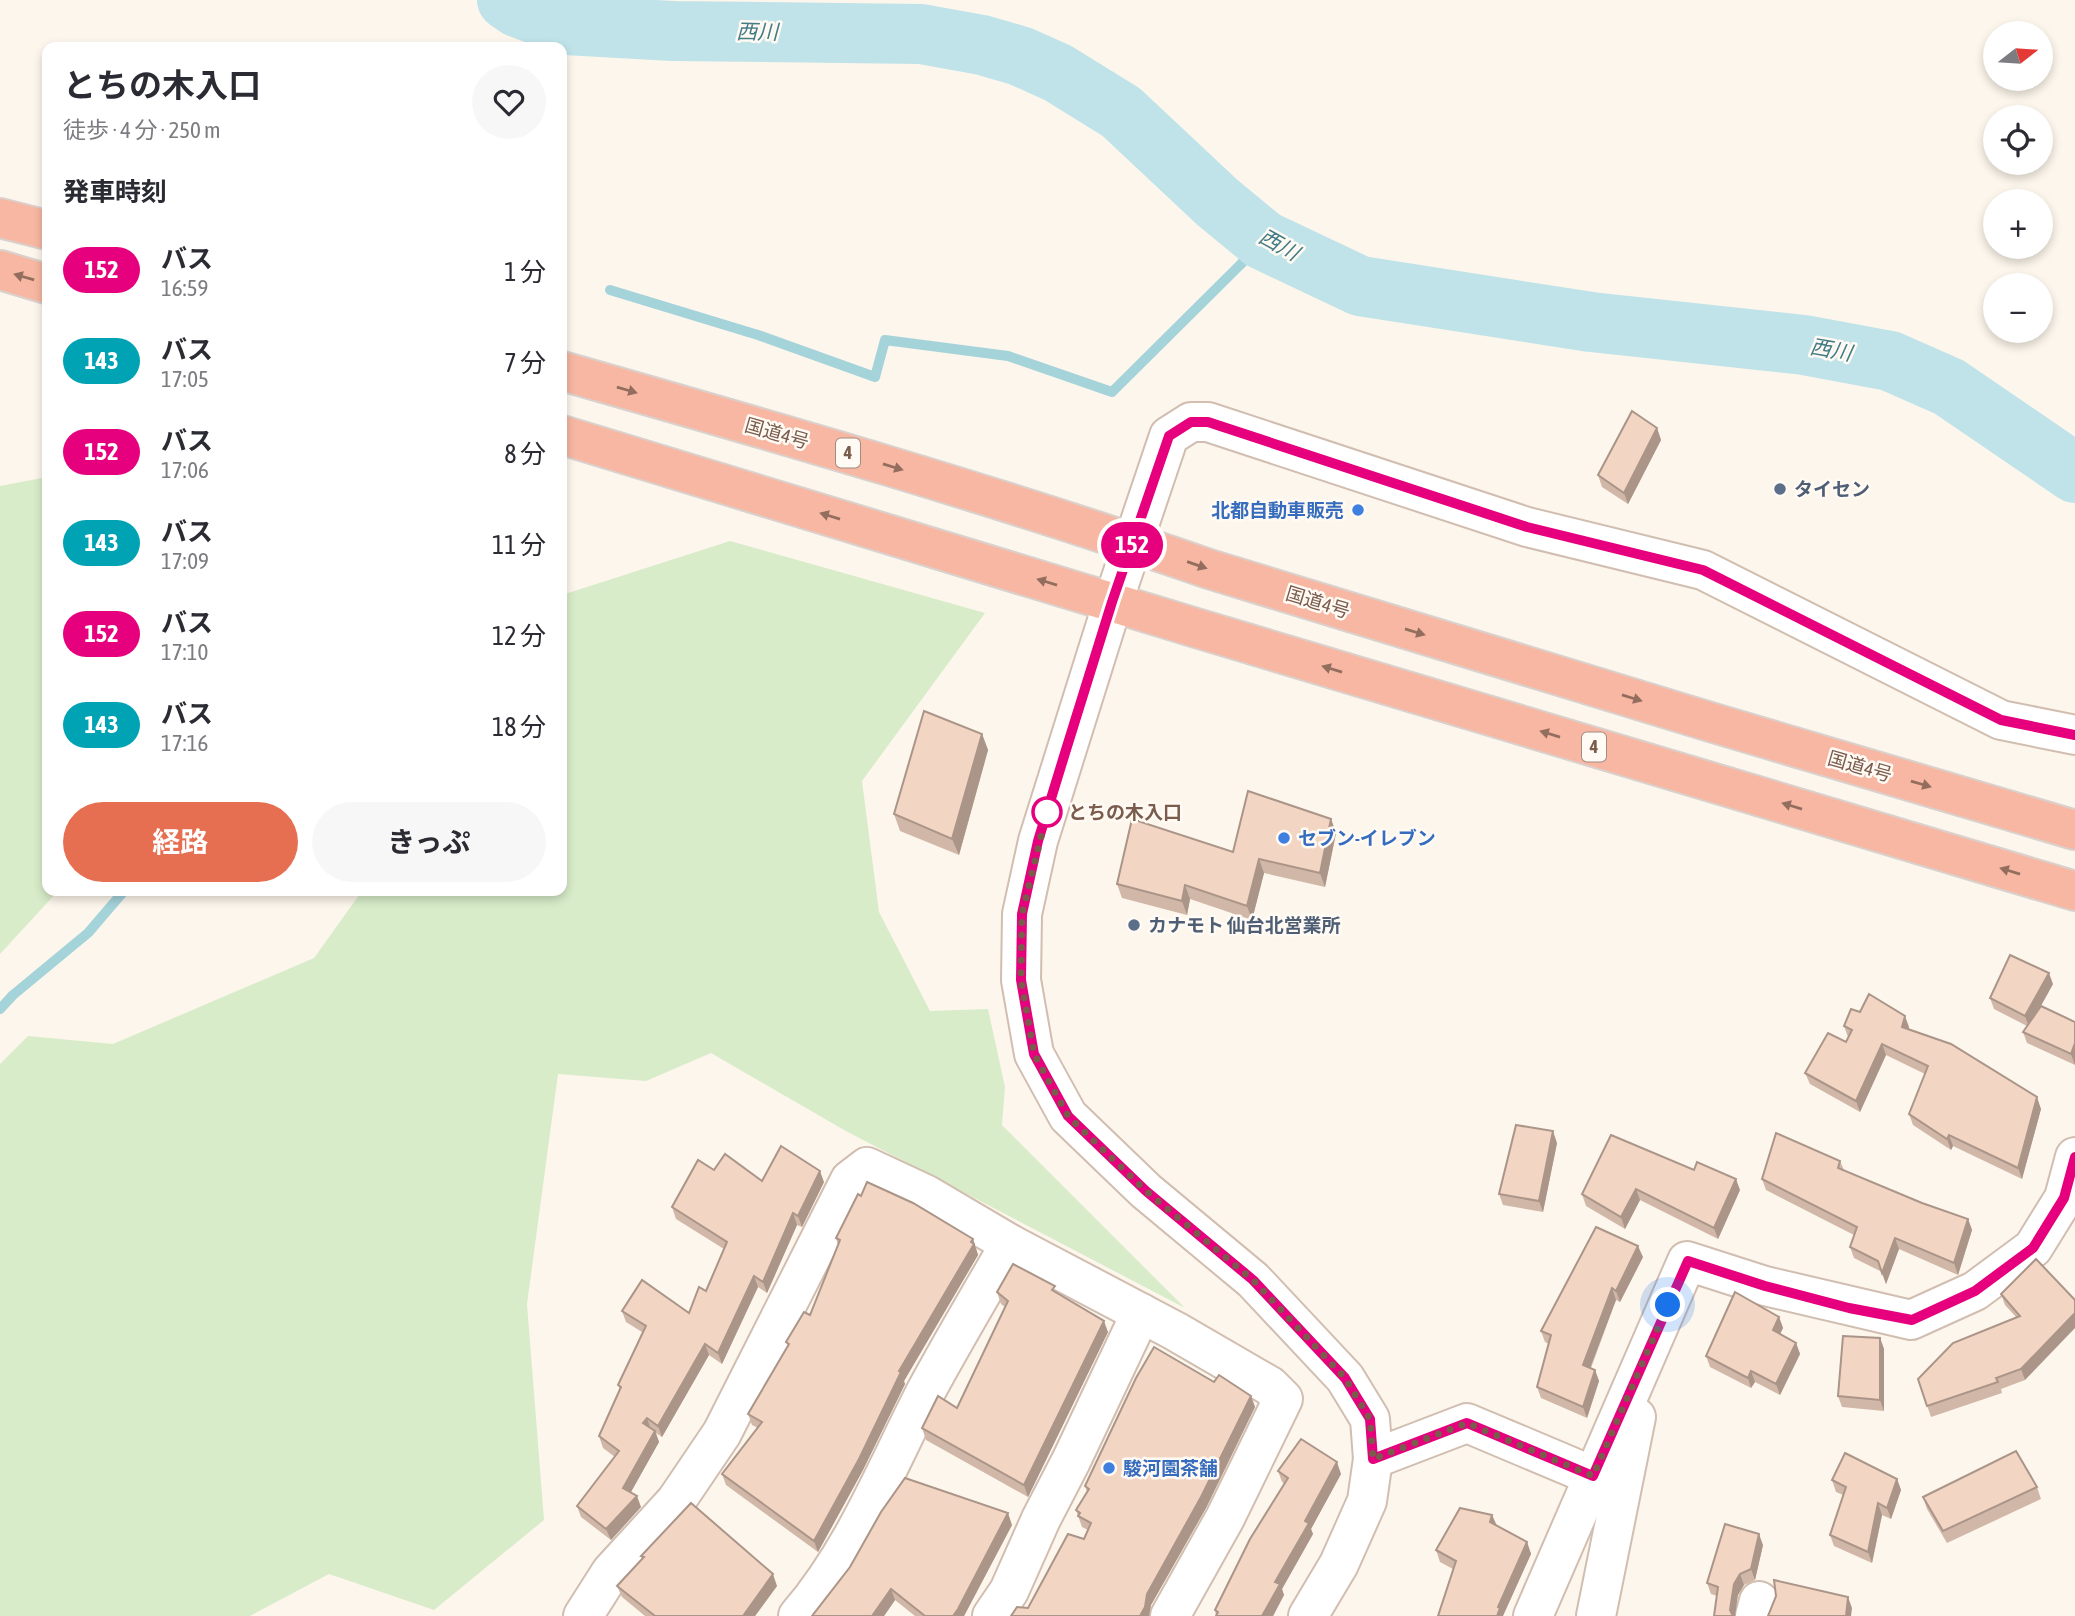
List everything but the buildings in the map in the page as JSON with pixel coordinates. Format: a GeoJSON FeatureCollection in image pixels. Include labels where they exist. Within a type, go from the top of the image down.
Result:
{"type":"FeatureCollection","features":[{"type":"Feature","properties":{"kind":"highway"},"geometry":{"type":"LineString","coordinates":[[0,218],[42,229]]}},
{"type":"Feature","properties":{"kind":"highway"},"geometry":{"type":"LineString","coordinates":[[0,271],[42,283]]}},
{"type":"Feature","properties":{"kind":"highway","name":"国道4号"},"geometry":{"type":"LineString","coordinates":[[567,371],[849,454],[1209,569],[2075,830]]}},
{"type":"Feature","properties":{"kind":"highway","name":"4"},"geometry":{"type":"LineString","coordinates":[[567,437],[2075,891]]}},
{"type":"Feature","properties":{"kind":"street"},"geometry":{"type":"LineString","coordinates":[[1308,1616],[1339,1563],[1367,1501],[1373,1459],[1370,1419],[1345,1378],[1253,1280],[1146,1191],[1068,1116],[1034,1054],[1021,980],[1022,914],[1038,841],[1112,602],[1169,436],[1191,422],[1208,422],[1527,527],[1703,570],[2001,720],[2075,735]]}},
{"type":"Feature","properties":{"kind":"street"},"geometry":{"type":"LineString","coordinates":[[1533,1616],[1688,1261],[1765,1286],[1849,1308],[1912,1320],[1975,1291],[2033,1248],[2064,1198],[2075,1157]]}},
{"type":"Feature","properties":{"kind":"street"},"geometry":{"type":"LineString","coordinates":[[583,1616],[611,1572],[676,1501],[722,1433],[850,1180],[867,1167],[927,1195],[1010,1244],[1141,1313],[1270,1386],[1283,1399],[1225,1518],[1170,1616]]}},
{"type":"Feature","properties":{"kind":"street"},"geometry":{"type":"LineString","coordinates":[[798,1616],[840,1557],[879,1490],[925,1394],[1010,1244]]}},
{"type":"Feature","properties":{"kind":"street"},"geometry":{"type":"LineString","coordinates":[[992,1616],[1009,1591],[1141,1313]]}},
{"type":"Feature","properties":{"kind":"street"},"geometry":{"type":"LineString","coordinates":[[1596,1616],[1650,1350]]}},
{"type":"Feature","properties":{"kind":"street"},"geometry":{"type":"LineString","coordinates":[[1373,1459],[1467,1423],[1593,1476]]}},
{"type":"Feature","properties":{"kind":"green space"},"geometry":{"type":"Polygon","coordinates":[[[42,478],[42,896],[53,896],[0,954],[0,486],[42,478]]]}},
{"type":"Feature","properties":{"kind":"green space"},"geometry":{"type":"Polygon","coordinates":[[[730,541],[985,613],[862,781],[879,912],[930,1011],[988,1009],[1005,1087],[1002,1125],[1185,1308],[844,1130],[711,1053],[646,1081],[558,1074],[527,1304],[544,1520],[434,1610],[329,1574],[250,1616],[0,1616],[0,1064],[28,1036],[113,1044],[314,958],[358,896],[567,896],[567,593],[730,541]]]}},
{"type":"Feature","properties":{"kind":"waterway","name":"西川"},"geometry":{"type":"LineString","coordinates":[[507,0],[517,7],[566,25],[673,31],[921,34],[982,45],[1020,56],[1058,73],[1121,112],[1217,202],[1263,240],[1360,286],[1591,322],[1804,345],[1890,361],[1949,387],[2075,473]]}},
{"type":"Feature","properties":{"kind":"waterway"},"geometry":{"type":"LineString","coordinates":[[610,290],[758,335],[875,377],[885,340],[1008,356],[1112,392],[1263,240]]}},
{"type":"Feature","properties":{"kind":"waterway"},"geometry":{"type":"LineString","coordinates":[[0,1009],[88,933],[120,896]]}},
{"type":"Feature","properties":{"kind":"bus line","name":"152"},"geometry":{"type":"LineString","coordinates":[[2075,735],[2001,720],[1703,570],[1527,527],[1208,422],[1191,422],[1169,436],[1112,602],[1038,841],[1022,914],[1021,980],[1034,1054],[1068,1116],[1146,1191],[1253,1280],[1345,1378],[1370,1419],[1373,1459],[1467,1423],[1593,1476],[1688,1261],[1765,1286],[1849,1308],[1912,1320],[1975,1291],[2033,1248],[2064,1198],[2075,1157]]}},
{"type":"Feature","properties":{"kind":"place","name":"タイセン"},"geometry":{"type":"Point","coordinates":[1780,489]}},
{"type":"Feature","properties":{"kind":"place","name":"北都自動車販売"},"geometry":{"type":"Point","coordinates":[1358,510]}},
{"type":"Feature","properties":{"kind":"place","name":"とちの木入口"},"geometry":{"type":"Point","coordinates":[1047,812]}},
{"type":"Feature","properties":{"kind":"place","name":"セブン-イレブン"},"geometry":{"type":"Point","coordinates":[1284,838]}},
{"type":"Feature","properties":{"kind":"place","name":"カナモト 仙台北営業所"},"geometry":{"type":"Point","coordinates":[1134,925]}},
{"type":"Feature","properties":{"kind":"place","name":"駿河園茶舗"},"geometry":{"type":"Point","coordinates":[1109,1468]}},
{"type":"Feature","properties":{"kind":"route"},"geometry":{"type":"LineString","coordinates":[[1047,812],[1022,914],[1021,980],[1034,1054],[1068,1116],[1146,1191],[1253,1280],[1345,1378],[1370,1419],[1373,1459],[1467,1423],[1593,1476],[1668,1305]]}}]}
